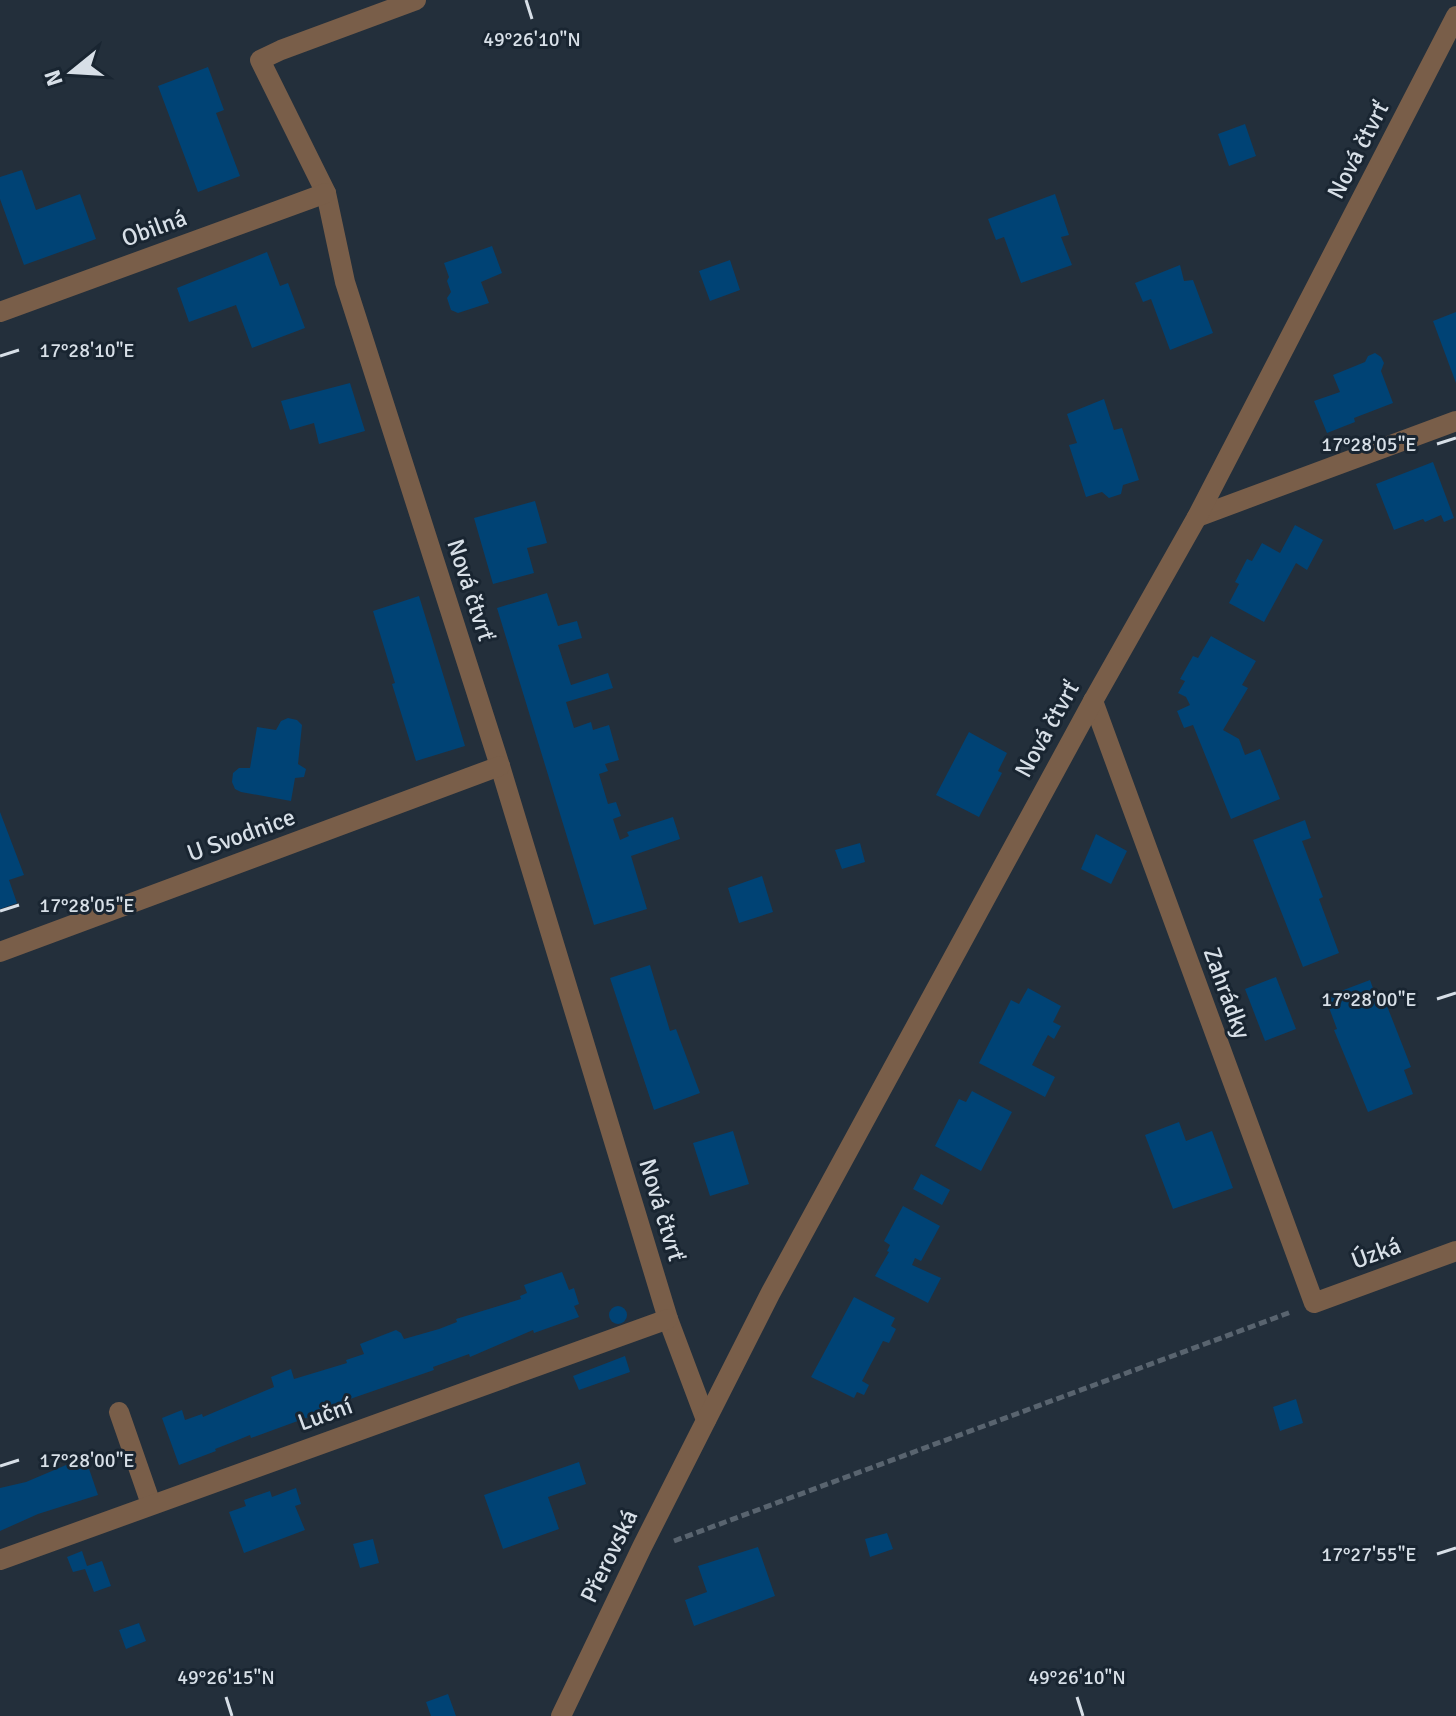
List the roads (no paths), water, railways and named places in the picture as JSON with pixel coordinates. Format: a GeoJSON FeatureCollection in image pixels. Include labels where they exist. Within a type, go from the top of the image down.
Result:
{"type":"FeatureCollection","features":[{"type":"Feature","properties":{"kind":"street","name":"Nová čtvrť"},"geometry":{"type":"LineString","coordinates":[[416,0],[260,60],[326,193],[345,282],[500,766],[668,1319],[706,1420]]}},
{"type":"Feature","properties":{"kind":"street","name":"Nová čtvrť"},"geometry":{"type":"LineString","coordinates":[[706,1420],[778,1280],[1093,701],[1197,517],[1455,20]]}},
{"type":"Feature","properties":{"kind":"street","name":"Obilná"},"geometry":{"type":"LineString","coordinates":[[0,312],[326,193]]}},
{"type":"Feature","properties":{"kind":"street"},"geometry":{"type":"LineString","coordinates":[[1197,517],[1456,421]]}},
{"type":"Feature","properties":{"kind":"street","name":"Zahrádky"},"geometry":{"type":"LineString","coordinates":[[1093,701],[1314,1303]]}},
{"type":"Feature","properties":{"kind":"street","name":"U Svodnice"},"geometry":{"type":"LineString","coordinates":[[0,952],[500,766]]}},
{"type":"Feature","properties":{"kind":"street","name":"Úzká"},"geometry":{"type":"LineString","coordinates":[[1314,1303],[1456,1251]]}},
{"type":"Feature","properties":{"kind":"street","name":"Luční"},"geometry":{"type":"LineString","coordinates":[[0,1560],[668,1319]]}},
{"type":"Feature","properties":{"kind":"street"},"geometry":{"type":"LineString","coordinates":[[119,1412],[151,1504]]}},
{"type":"Feature","properties":{"kind":"street","name":"Přerovská"},"geometry":{"type":"LineString","coordinates":[[561,1716],[706,1420]]}}]}
